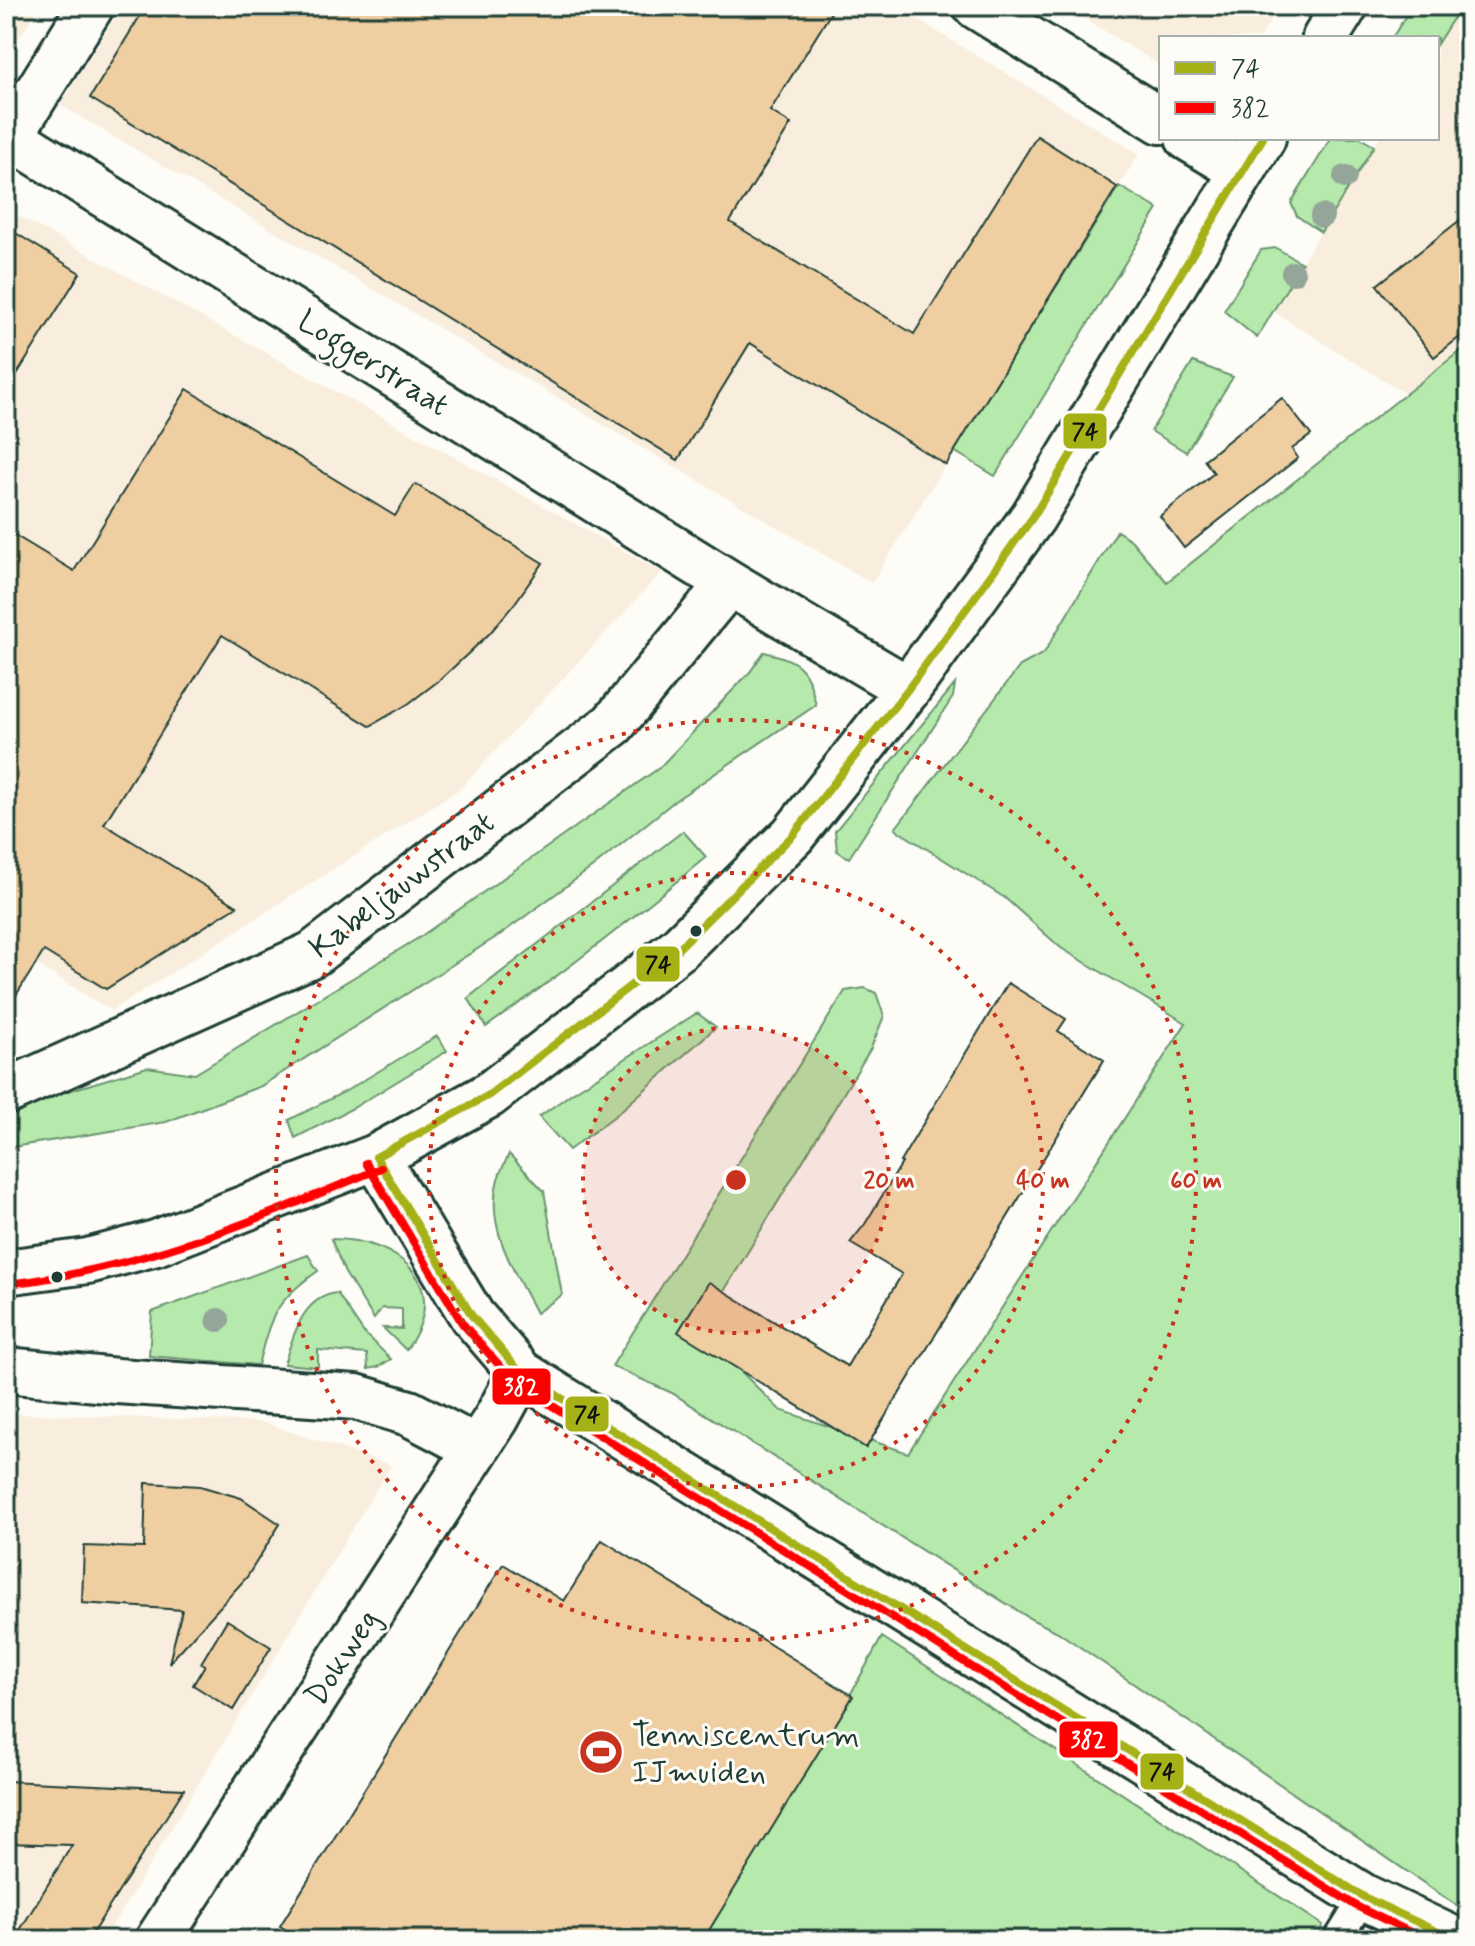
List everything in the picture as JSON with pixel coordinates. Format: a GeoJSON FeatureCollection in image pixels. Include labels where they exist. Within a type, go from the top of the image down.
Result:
{"type":"FeatureCollection","features":[{"type":"Feature","properties":{"kind":"street"},"geometry":{"type":"LineString","coordinates":[[8,135],[91,6]]}},
{"type":"Feature","properties":{"kind":"street"},"geometry":{"type":"LineString","coordinates":[[976,6],[1159,120]]}},
{"type":"Feature","properties":{"kind":"street"},"geometry":{"type":"LineString","coordinates":[[1326,36],[1345,6]]}},
{"type":"Feature","properties":{"kind":"street","name":"Loggerstraat"},"geometry":{"type":"LineString","coordinates":[[8,135],[729,583],[908,689]]}},
{"type":"Feature","properties":{"kind":"street"},"geometry":{"type":"LineString","coordinates":[[6,1272],[88,1261],[156,1243],[376,1157],[489,1095],[678,949],[793,835],[908,689],[1033,517],[1253,155],[1196,140]]}},
{"type":"Feature","properties":{"kind":"street","name":"Kabeljauwstraat"},"geometry":{"type":"LineString","coordinates":[[6,1092],[313,954],[613,724],[729,583]]}},
{"type":"Feature","properties":{"kind":"street"},"geometry":{"type":"LineString","coordinates":[[376,1157],[472,1316],[521,1373],[1364,1897],[1455,1940]]}},
{"type":"Feature","properties":{"kind":"street"},"geometry":{"type":"LineString","coordinates":[[6,1370],[117,1381],[356,1397],[409,1413],[476,1448]]}},
{"type":"Feature","properties":{"kind":"street","name":"Dokweg"},"geometry":{"type":"LineString","coordinates":[[158,1940],[496,1419],[521,1373]]}},
{"type":"Feature","properties":{"kind":"lane"},"geometry":{"type":"LineString","coordinates":[[1337,1940],[1364,1897]]}},
{"type":"Feature","properties":{"kind":"shaded area"},"geometry":{"type":"Polygon","coordinates":[[[6,6],[39,6],[6,60],[6,6]]]}},
{"type":"Feature","properties":{"kind":"shaded area"},"geometry":{"type":"Polygon","coordinates":[[[122,6],[895,6],[1139,154],[872,583],[60,105],[122,6]]]}},
{"type":"Feature","properties":{"kind":"shaded area"},"geometry":{"type":"Polygon","coordinates":[[[1064,6],[1280,6],[1261,36],[1159,36],[1159,65],[1064,6]]]}},
{"type":"Feature","properties":{"kind":"shaded area"},"geometry":{"type":"Polygon","coordinates":[[[1461,6],[1469,6],[1469,344],[1406,394],[1272,311],[1378,140],[1439,140],[1439,41],[1461,6]]]}},
{"type":"Feature","properties":{"kind":"shaded area"},"geometry":{"type":"Polygon","coordinates":[[[6,209],[662,572],[461,788],[111,1011],[6,945],[6,209]]]}},
{"type":"Feature","properties":{"kind":"shaded area"},"geometry":{"type":"Polygon","coordinates":[[[6,1413],[262,1422],[391,1465],[104,1940],[6,1940],[6,1413]]]}},
{"type":"Feature","properties":{"kind":"green space"},"geometry":{"type":"Polygon","coordinates":[[[1412,6],[1461,6],[1439,41],[1439,36],[1393,36],[1412,6]]]}},
{"type":"Feature","properties":{"kind":"green space"},"geometry":{"type":"Polygon","coordinates":[[[1330,140],[1364,140],[1374,146],[1321,232],[1297,216],[1291,203],[1330,140]]]}},
{"type":"Feature","properties":{"kind":"green space"},"geometry":{"type":"Polygon","coordinates":[[[1119,186],[1158,209],[995,476],[954,451],[1119,186]]]}},
{"type":"Feature","properties":{"kind":"green space"},"geometry":{"type":"Polygon","coordinates":[[[1276,248],[1302,263],[1257,338],[1224,311],[1261,250],[1276,248]]]}},
{"type":"Feature","properties":{"kind":"green space"},"geometry":{"type":"Polygon","coordinates":[[[1469,344],[1469,1914],[1058,1632],[1031,1619],[672,1393],[612,1366],[845,991],[865,988],[876,993],[884,1016],[871,1048],[700,1331],[780,1410],[908,1453],[1186,1023],[1061,948],[1005,898],[895,829],[1020,666],[1044,653],[1117,531],[1131,540],[1167,582],[1469,344]]]}},
{"type":"Feature","properties":{"kind":"green space"},"geometry":{"type":"Polygon","coordinates":[[[1193,362],[1233,377],[1186,452],[1151,431],[1193,362]]]}},
{"type":"Feature","properties":{"kind":"green space"},"geometry":{"type":"Polygon","coordinates":[[[764,652],[787,659],[801,668],[816,705],[676,800],[594,866],[501,934],[261,1086],[166,1122],[6,1148],[6,1110],[147,1067],[195,1074],[420,937],[659,768],[750,672],[764,652]]]}},
{"type":"Feature","properties":{"kind":"green space"},"geometry":{"type":"Polygon","coordinates":[[[955,684],[953,697],[849,858],[837,851],[835,831],[955,684]]]}},
{"type":"Feature","properties":{"kind":"green space"},"geometry":{"type":"Polygon","coordinates":[[[683,831],[706,857],[598,945],[486,1027],[468,998],[683,831]]]}},
{"type":"Feature","properties":{"kind":"green space"},"geometry":{"type":"Polygon","coordinates":[[[697,1013],[716,1027],[616,1115],[569,1150],[539,1117],[572,1093],[697,1013]]]}},
{"type":"Feature","properties":{"kind":"green space"},"geometry":{"type":"Polygon","coordinates":[[[437,1036],[447,1051],[355,1107],[295,1138],[289,1120],[346,1091],[437,1036]]]}},
{"type":"Feature","properties":{"kind":"green space"},"geometry":{"type":"Polygon","coordinates":[[[509,1154],[544,1191],[562,1295],[536,1313],[505,1251],[496,1218],[497,1183],[509,1154]]]}},
{"type":"Feature","properties":{"kind":"green space"},"geometry":{"type":"Polygon","coordinates":[[[331,1239],[378,1247],[412,1270],[421,1286],[424,1305],[419,1326],[406,1350],[383,1328],[402,1329],[402,1309],[382,1308],[374,1319],[345,1273],[331,1239]]]}},
{"type":"Feature","properties":{"kind":"green space"},"geometry":{"type":"Polygon","coordinates":[[[308,1255],[318,1271],[292,1291],[277,1310],[258,1365],[149,1356],[152,1312],[308,1255]]]}},
{"type":"Feature","properties":{"kind":"green space"},"geometry":{"type":"Polygon","coordinates":[[[337,1293],[364,1333],[391,1359],[368,1369],[367,1354],[318,1350],[318,1367],[284,1364],[307,1310],[325,1296],[337,1293]]]}},
{"type":"Feature","properties":{"kind":"green space"},"geometry":{"type":"Polygon","coordinates":[[[882,1637],[1323,1925],[1314,1940],[703,1940],[882,1637]]]}},
{"type":"Feature","properties":{"kind":"building"},"geometry":{"type":"Polygon","coordinates":[[[146,6],[835,6],[770,111],[791,124],[730,222],[914,334],[1037,136],[1117,187],[946,465],[750,343],[678,460],[90,98],[146,6]]]}},
{"type":"Feature","properties":{"kind":"building"},"geometry":{"type":"Polygon","coordinates":[[[1469,213],[1469,330],[1434,357],[1377,285],[1469,213]]]}},
{"type":"Feature","properties":{"kind":"building"},"geometry":{"type":"Polygon","coordinates":[[[6,227],[80,273],[6,392],[6,227]]]}},
{"type":"Feature","properties":{"kind":"building"},"geometry":{"type":"Polygon","coordinates":[[[187,389],[395,516],[415,484],[543,563],[490,633],[441,679],[408,704],[370,726],[222,635],[104,824],[237,906],[106,989],[44,951],[6,1011],[6,530],[74,571],[187,389]]]}},
{"type":"Feature","properties":{"kind":"building"},"geometry":{"type":"Polygon","coordinates":[[[1282,398],[1311,435],[1292,449],[1298,458],[1184,548],[1160,516],[1214,473],[1204,460],[1282,398]]]}},
{"type":"Feature","properties":{"kind":"building"},"geometry":{"type":"Polygon","coordinates":[[[1008,983],[1066,1019],[1058,1031],[1104,1060],[866,1448],[678,1332],[709,1282],[847,1366],[902,1274],[850,1243],[865,1224],[1008,983]]]}},
{"type":"Feature","properties":{"kind":"building"},"geometry":{"type":"Polygon","coordinates":[[[146,1483],[200,1486],[241,1498],[280,1524],[247,1577],[169,1663],[182,1610],[82,1603],[84,1546],[144,1548],[146,1483]]]}},
{"type":"Feature","properties":{"kind":"building","name":"Tenniscentrum IJmuiden"},"geometry":{"type":"Polygon","coordinates":[[[602,1540],[853,1696],[703,1940],[302,1940],[280,1926],[503,1564],[564,1601],[602,1540]]]}},
{"type":"Feature","properties":{"kind":"building"},"geometry":{"type":"Polygon","coordinates":[[[227,1620],[271,1647],[233,1710],[193,1685],[205,1665],[201,1663],[227,1620]]]}},
{"type":"Feature","properties":{"kind":"building"},"geometry":{"type":"Polygon","coordinates":[[[6,1781],[184,1789],[88,1940],[14,1940],[72,1845],[6,1843],[6,1781]]]}},
{"type":"Feature","properties":{"kind":"transit line","name":"74"},"geometry":{"type":"LineString","coordinates":[[376,1157],[489,1095],[678,949],[793,835],[908,689],[1033,517],[1262,140]]}},
{"type":"Feature","properties":{"kind":"transit line","name":"74"},"geometry":{"type":"LineString","coordinates":[[376,1157],[472,1316],[521,1373],[1364,1897],[1455,1940]]}},
{"type":"Feature","properties":{"kind":"transit line","name":"382"},"geometry":{"type":"LineString","coordinates":[[366,1163],[462,1323],[514,1382],[1358,1907],[1427,1940]]}},
{"type":"Feature","properties":{"kind":"transit line","name":"382"},"geometry":{"type":"LineString","coordinates":[[7,1284],[105,1267],[198,1240],[381,1168]]}},
{"type":"Feature","properties":{"kind":"place","name":"Tenniscentrum IJmuiden"},"geometry":{"type":"Point","coordinates":[601,1752]}}]}
